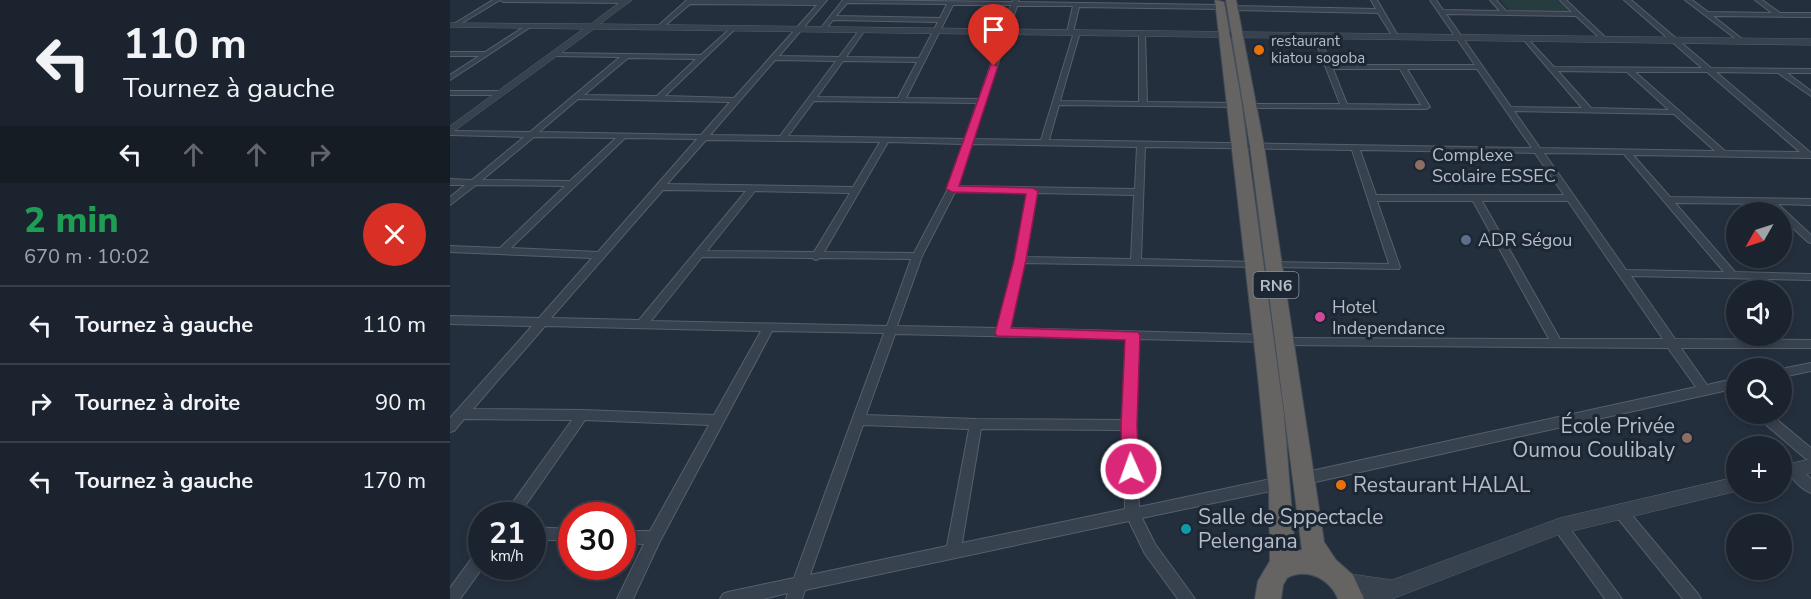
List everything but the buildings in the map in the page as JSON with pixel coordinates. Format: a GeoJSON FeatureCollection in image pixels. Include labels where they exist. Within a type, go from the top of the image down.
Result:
{"type":"FeatureCollection","features":[{"type":"Feature","properties":{"kind":"highway","name":"RN6"},"geometry":{"type":"LineString","coordinates":[[1226,4],[1249,146],[1263,264],[1265,338],[1280,483],[1283,566]]}},
{"type":"Feature","properties":{"kind":"highway","name":"RN6"},"geometry":{"type":"LineString","coordinates":[[1263,264],[1286,342],[1312,545],[1340,583]]}},
{"type":"Feature","properties":{"kind":"highway"},"geometry":{"type":"LineString","coordinates":[[1265,598],[1274,574],[1283,566],[1296,561],[1311,562],[1340,583]]}},
{"type":"Feature","properties":{"kind":"street"},"geometry":{"type":"LineString","coordinates":[[452,25],[496,0]]}},
{"type":"Feature","properties":{"kind":"street"},"geometry":{"type":"LineString","coordinates":[[503,0],[628,1]]}},
{"type":"Feature","properties":{"kind":"street"},"geometry":{"type":"LineString","coordinates":[[1338,0],[1342,10]]}},
{"type":"Feature","properties":{"kind":"street"},"geometry":{"type":"LineString","coordinates":[[1374,0],[1395,36]]}},
{"type":"Feature","properties":{"kind":"street"},"geometry":{"type":"LineString","coordinates":[[1433,0],[1704,390]]}},
{"type":"Feature","properties":{"kind":"street"},"geometry":{"type":"LineString","coordinates":[[1493,0],[1504,12]]}},
{"type":"Feature","properties":{"kind":"street"},"geometry":{"type":"LineString","coordinates":[[1563,0],[1604,39]]}},
{"type":"Feature","properties":{"kind":"street"},"geometry":{"type":"LineString","coordinates":[[1627,0],[1810,156]]}},
{"type":"Feature","properties":{"kind":"street"},"geometry":{"type":"LineString","coordinates":[[1688,0],[1740,40]]}},
{"type":"Feature","properties":{"kind":"street"},"geometry":{"type":"LineString","coordinates":[[1758,0],[1778,14]]}},
{"type":"Feature","properties":{"kind":"street"},"geometry":{"type":"LineString","coordinates":[[450,132],[628,1]]}},
{"type":"Feature","properties":{"kind":"street"},"geometry":{"type":"LineString","coordinates":[[660,27],[690,1],[822,2]]}},
{"type":"Feature","properties":{"kind":"street"},"geometry":{"type":"LineString","coordinates":[[823,29],[845,1],[1016,2],[1076,6],[1113,3],[1226,4],[1381,11]]}},
{"type":"Feature","properties":{"kind":"street"},"geometry":{"type":"LineString","coordinates":[[918,20],[928,1]]}},
{"type":"Feature","properties":{"kind":"street"},"geometry":{"type":"LineString","coordinates":[[450,427],[822,2]]}},
{"type":"Feature","properties":{"kind":"street"},"geometry":{"type":"LineString","coordinates":[[901,100],[951,2]]}},
{"type":"Feature","properties":{"kind":"street"},"geometry":{"type":"LineString","coordinates":[[794,599],[917,256],[952,189],[1016,2]]}},
{"type":"Feature","properties":{"kind":"street"},"geometry":{"type":"LineString","coordinates":[[1044,143],[1073,32],[1076,6]]}},
{"type":"Feature","properties":{"kind":"street"},"geometry":{"type":"LineString","coordinates":[[1441,12],[1579,14]]}},
{"type":"Feature","properties":{"kind":"street"},"geometry":{"type":"LineString","coordinates":[[1707,14],[1811,15]]}},
{"type":"Feature","properties":{"kind":"street"},"geometry":{"type":"LineString","coordinates":[[831,18],[942,20]]}},
{"type":"Feature","properties":{"kind":"street"},"geometry":{"type":"LineString","coordinates":[[452,25],[1811,42]]}},
{"type":"Feature","properties":{"kind":"street"},"geometry":{"type":"LineString","coordinates":[[450,78],[530,26]]}},
{"type":"Feature","properties":{"kind":"street"},"geometry":{"type":"LineString","coordinates":[[659,98],[733,28]]}},
{"type":"Feature","properties":{"kind":"street"},"geometry":{"type":"LineString","coordinates":[[783,138],[862,30]]}},
{"type":"Feature","properties":{"kind":"street"},"geometry":{"type":"LineString","coordinates":[[1142,33],[1143,104]]}},
{"type":"Feature","properties":{"kind":"street"},"geometry":{"type":"LineString","coordinates":[[1316,36],[1344,106]]}},
{"type":"Feature","properties":{"kind":"street"},"geometry":{"type":"LineString","coordinates":[[1525,38],[1588,110]]}},
{"type":"Feature","properties":{"kind":"street"},"geometry":{"type":"LineString","coordinates":[[450,54],[487,54]]}},
{"type":"Feature","properties":{"kind":"street"},"geometry":{"type":"LineString","coordinates":[[555,54],[703,57]]}},
{"type":"Feature","properties":{"kind":"street"},"geometry":{"type":"LineString","coordinates":[[450,202],[626,56]]}},
{"type":"Feature","properties":{"kind":"street"},"geometry":{"type":"LineString","coordinates":[[772,58],[921,60]]}},
{"type":"Feature","properties":{"kind":"street"},"geometry":{"type":"LineString","coordinates":[[1328,67],[1479,66]]}},
{"type":"Feature","properties":{"kind":"street"},"geometry":{"type":"LineString","coordinates":[[1056,103],[1426,107],[1402,67]]}},
{"type":"Feature","properties":{"kind":"street"},"geometry":{"type":"LineString","coordinates":[[1552,69],[1811,71]]}},
{"type":"Feature","properties":{"kind":"street"},"geometry":{"type":"LineString","coordinates":[[1629,70],[1722,153]]}},
{"type":"Feature","properties":{"kind":"street"},"geometry":{"type":"LineString","coordinates":[[1780,71],[1811,94]]}},
{"type":"Feature","properties":{"kind":"street"},"geometry":{"type":"LineString","coordinates":[[450,93],[501,93]]}},
{"type":"Feature","properties":{"kind":"street"},"geometry":{"type":"LineString","coordinates":[[577,97],[736,100]]}},
{"type":"Feature","properties":{"kind":"street"},"geometry":{"type":"LineString","coordinates":[[812,99],[982,101]]}},
{"type":"Feature","properties":{"kind":"street"},"geometry":{"type":"LineString","coordinates":[[1509,109],[1677,112]]}},
{"type":"Feature","properties":{"kind":"street"},"geometry":{"type":"LineString","coordinates":[[450,132],[1810,156]]}},
{"type":"Feature","properties":{"kind":"street"},"geometry":{"type":"LineString","coordinates":[[502,251],[623,136]]}},
{"type":"Feature","properties":{"kind":"street"},"geometry":{"type":"LineString","coordinates":[[816,257],[885,140]]}},
{"type":"Feature","properties":{"kind":"street"},"geometry":{"type":"LineString","coordinates":[[1136,262],[1141,144]]}},
{"type":"Feature","properties":{"kind":"street"},"geometry":{"type":"LineString","coordinates":[[1020,260],[1395,267],[1355,147]]}},
{"type":"Feature","properties":{"kind":"street"},"geometry":{"type":"LineString","coordinates":[[1626,152],[1732,275]]}},
{"type":"Feature","properties":{"kind":"street"},"geometry":{"type":"LineString","coordinates":[[450,182],[574,184]]}},
{"type":"Feature","properties":{"kind":"street"},"geometry":{"type":"LineString","coordinates":[[659,186],[855,190]]}},
{"type":"Feature","properties":{"kind":"street"},"geometry":{"type":"LineString","coordinates":[[641,325],[753,188]]}},
{"type":"Feature","properties":{"kind":"street"},"geometry":{"type":"LineString","coordinates":[[952,189],[1138,192]]}},
{"type":"Feature","properties":{"kind":"street"},"geometry":{"type":"LineString","coordinates":[[1002,333],[1020,260],[1033,191]]}},
{"type":"Feature","properties":{"kind":"street"},"geometry":{"type":"LineString","coordinates":[[1371,198],[1570,198]]}},
{"type":"Feature","properties":{"kind":"street"},"geometry":{"type":"LineString","coordinates":[[1477,199],[1557,343]]}},
{"type":"Feature","properties":{"kind":"street"},"geometry":{"type":"LineString","coordinates":[[1667,200],[1770,202]]}},
{"type":"Feature","properties":{"kind":"street"},"geometry":{"type":"LineString","coordinates":[[1792,202],[1811,202]]}},
{"type":"Feature","properties":{"kind":"street"},"geometry":{"type":"LineString","coordinates":[[1792,222],[1811,240]]}},
{"type":"Feature","properties":{"kind":"street"},"geometry":{"type":"LineString","coordinates":[[450,249],[599,255]]}},
{"type":"Feature","properties":{"kind":"street"},"geometry":{"type":"LineString","coordinates":[[699,254],[816,257],[917,256]]}},
{"type":"Feature","properties":{"kind":"street"},"geometry":{"type":"LineString","coordinates":[[1622,273],[1811,277]]}},
{"type":"Feature","properties":{"kind":"street"},"geometry":{"type":"LineString","coordinates":[[450,320],[1265,338]]}},
{"type":"Feature","properties":{"kind":"street"},"geometry":{"type":"LineString","coordinates":[[625,599],[654,538],[768,328]]}},
{"type":"Feature","properties":{"kind":"street"},"geometry":{"type":"LineString","coordinates":[[1133,335],[1129,425],[1132,513],[1150,549],[1187,599]]}},
{"type":"Feature","properties":{"kind":"street"},"geometry":{"type":"LineString","coordinates":[[1286,342],[1811,344]]}},
{"type":"Feature","properties":{"kind":"street"},"geometry":{"type":"LineString","coordinates":[[1792,371],[1811,367]]}},
{"type":"Feature","properties":{"kind":"street"},"geometry":{"type":"LineString","coordinates":[[1302,479],[1726,385]]}},
{"type":"Feature","properties":{"kind":"street"},"geometry":{"type":"LineString","coordinates":[[461,414],[582,415],[718,420]]}},
{"type":"Feature","properties":{"kind":"street"},"geometry":{"type":"LineString","coordinates":[[520,502],[582,415]]}},
{"type":"Feature","properties":{"kind":"street"},"geometry":{"type":"LineString","coordinates":[[859,420],[976,424],[1129,425]]}},
{"type":"Feature","properties":{"kind":"street"},"geometry":{"type":"LineString","coordinates":[[953,553],[976,424]]}},
{"type":"Feature","properties":{"kind":"street"},"geometry":{"type":"LineString","coordinates":[[1773,424],[1811,455]]}},
{"type":"Feature","properties":{"kind":"street"},"geometry":{"type":"LineString","coordinates":[[1792,471],[1811,466]]}},
{"type":"Feature","properties":{"kind":"street"},"geometry":{"type":"LineString","coordinates":[[1792,475],[1811,487]]}},
{"type":"Feature","properties":{"kind":"street"},"geometry":{"type":"LineString","coordinates":[[728,599],[1280,483]]}},
{"type":"Feature","properties":{"kind":"street"},"geometry":{"type":"LineString","coordinates":[[1372,599],[1392,589],[1560,526],[1726,487]]}},
{"type":"Feature","properties":{"kind":"street"},"geometry":{"type":"LineString","coordinates":[[1621,512],[1693,599]]}},
{"type":"Feature","properties":{"kind":"street"},"geometry":{"type":"LineString","coordinates":[[1560,526],[1614,599]]}},
{"type":"Feature","properties":{"kind":"street"},"geometry":{"type":"LineString","coordinates":[[636,537],[654,538]]}},
{"type":"Feature","properties":{"kind":"street"},"geometry":{"type":"LineString","coordinates":[[451,599],[468,575]]}},
{"type":"Feature","properties":{"kind":"street"},"geometry":{"type":"LineString","coordinates":[[1340,583],[1392,589]]}},
{"type":"Feature","properties":{"kind":"green space"},"geometry":{"type":"Polygon","coordinates":[[[1500,0],[1558,0],[1571,11],[1509,10],[1500,0]]]}},
{"type":"Feature","properties":{"kind":"place","name":"restaurant kiatou sogoba"},"geometry":{"type":"Point","coordinates":[1259,50]}},
{"type":"Feature","properties":{"kind":"place","name":"Complexe Scolaire ESSEC"},"geometry":{"type":"Point","coordinates":[1420,165]}},
{"type":"Feature","properties":{"kind":"place","name":"ADR Ségou"},"geometry":{"type":"Point","coordinates":[1466,240]}},
{"type":"Feature","properties":{"kind":"place","name":"Hotel Independance"},"geometry":{"type":"Point","coordinates":[1320,317]}},
{"type":"Feature","properties":{"kind":"place","name":"École Privée Oumou Coulibaly"},"geometry":{"type":"Point","coordinates":[1687,438]}},
{"type":"Feature","properties":{"kind":"place","name":"Restaurant HALAL"},"geometry":{"type":"Point","coordinates":[1341,485]}},
{"type":"Feature","properties":{"kind":"place","name":"Salle de Sppectacle Pelengana"},"geometry":{"type":"Point","coordinates":[1186,529]}},
{"type":"Feature","properties":{"kind":"route"},"geometry":{"type":"LineString","coordinates":[[994,66],[952,189],[1033,191],[1020,260],[1002,333],[1133,335],[1129,425],[1131,469]]}}]}
